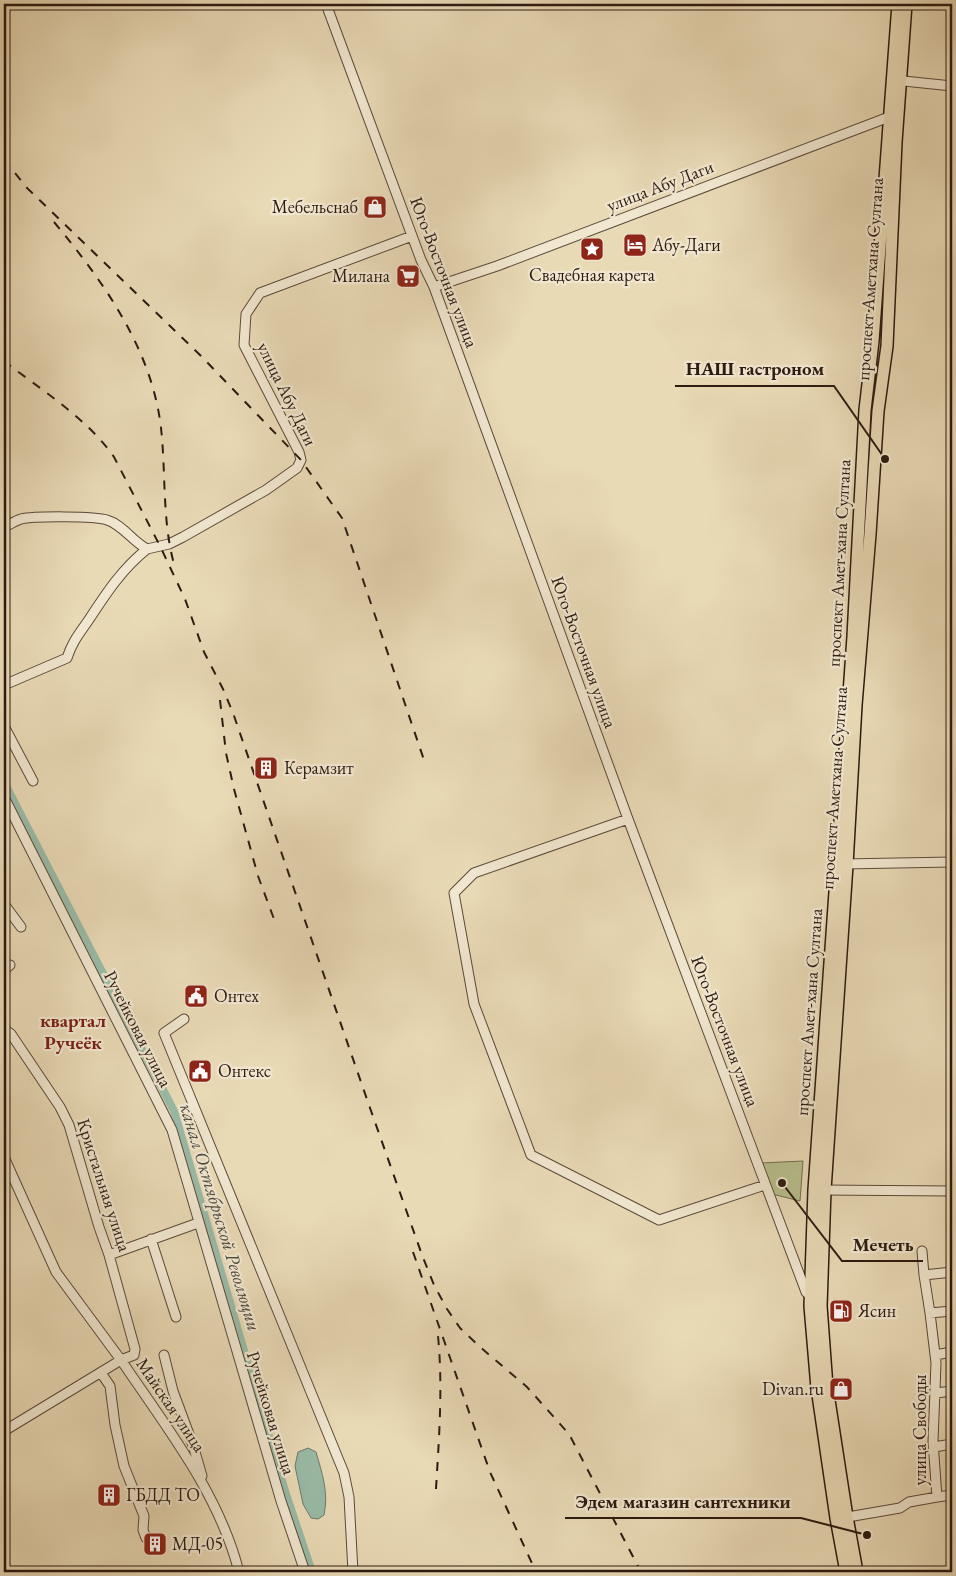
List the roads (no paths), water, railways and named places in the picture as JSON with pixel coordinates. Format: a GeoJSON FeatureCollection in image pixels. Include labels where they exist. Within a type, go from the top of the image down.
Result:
{"type":"FeatureCollection","features":[{"type":"Feature","properties":{"kind":"main road","name":"проспект Амет-хана Султана"},"geometry":{"type":"LineString","coordinates":[[846,1572],[841,1518],[818,1388],[810,1296],[842,864],[865,410],[893,119],[898,4]]}},
{"type":"Feature","properties":{"kind":"main road"},"geometry":{"type":"LineString","coordinates":[[896,80],[906,4]]}},
{"type":"Feature","properties":{"kind":"main road"},"geometry":{"type":"LineString","coordinates":[[819,1190],[821,1306],[826,1386],[841,1518],[857,1572]]}},
{"type":"Feature","properties":{"kind":"street","name":"Юго-Восточная улица"},"geometry":{"type":"LineString","coordinates":[[326,4],[421,260],[434,288],[628,819],[765,1185],[806,1292],[821,1306]]}},
{"type":"Feature","properties":{"kind":"street"},"geometry":{"type":"LineString","coordinates":[[896,80],[952,86]]}},
{"type":"Feature","properties":{"kind":"street","name":"улица Абу Даги"},"geometry":{"type":"LineString","coordinates":[[434,288],[893,119]]}},
{"type":"Feature","properties":{"kind":"street","name":"улица Абу Даги"},"geometry":{"type":"LineString","coordinates":[[147,549],[169,544],[183,538],[266,490],[297,468],[301,460],[299,452],[244,344],[246,314],[260,293],[412,236]]}},
{"type":"Feature","properties":{"kind":"street"},"geometry":{"type":"LineString","coordinates":[[4,527],[22,519],[90,517],[107,520],[120,526],[140,546],[147,549],[124,571],[107,592],[72,644],[67,658],[4,684]]}},
{"type":"Feature","properties":{"kind":"street"},"geometry":{"type":"LineString","coordinates":[[4,726],[33,781]]}},
{"type":"Feature","properties":{"kind":"street","name":"Ручейковая улица"},"geometry":{"type":"LineString","coordinates":[[4,798],[172,1130],[278,1492],[305,1572]]}},
{"type":"Feature","properties":{"kind":"street"},"geometry":{"type":"LineString","coordinates":[[628,819],[474,874],[454,893],[474,1004],[531,1155],[659,1220],[765,1185]]}},
{"type":"Feature","properties":{"kind":"street"},"geometry":{"type":"LineString","coordinates":[[842,864],[952,862]]}},
{"type":"Feature","properties":{"kind":"street"},"geometry":{"type":"LineString","coordinates":[[4,904],[21,927]]}},
{"type":"Feature","properties":{"kind":"street"},"geometry":{"type":"LineString","coordinates":[[184,1019],[164,1033],[344,1474],[349,1496],[353,1572]]}},
{"type":"Feature","properties":{"kind":"street","name":"Кристальная улица"},"geometry":{"type":"LineString","coordinates":[[4,1029],[11,1034],[60,1107],[69,1125],[109,1255],[135,1349],[134,1355],[121,1360]]}},
{"type":"Feature","properties":{"kind":"street"},"geometry":{"type":"LineString","coordinates":[[4,1158],[56,1272],[121,1360]]}},
{"type":"Feature","properties":{"kind":"street"},"geometry":{"type":"LineString","coordinates":[[819,1190],[952,1192]]}},
{"type":"Feature","properties":{"kind":"street"},"geometry":{"type":"LineString","coordinates":[[109,1255],[198,1222]]}},
{"type":"Feature","properties":{"kind":"street","name":"Кристальная улица"},"geometry":{"type":"LineString","coordinates":[[151,1239],[176,1317]]}},
{"type":"Feature","properties":{"kind":"street","name":"улица Свободы"},"geometry":{"type":"LineString","coordinates":[[841,1518],[900,1508],[909,1502],[937,1497],[934,1447],[935,1355],[922,1251]]}},
{"type":"Feature","properties":{"kind":"street"},"geometry":{"type":"LineString","coordinates":[[924,1275],[952,1272]]}},
{"type":"Feature","properties":{"kind":"street"},"geometry":{"type":"LineString","coordinates":[[930,1313],[952,1311]]}},
{"type":"Feature","properties":{"kind":"street"},"geometry":{"type":"LineString","coordinates":[[935,1355],[952,1352]]}},
{"type":"Feature","properties":{"kind":"street","name":"Майская улица"},"geometry":{"type":"LineString","coordinates":[[164,1355],[173,1391],[200,1465],[203,1481]]}},
{"type":"Feature","properties":{"kind":"street","name":"Майская улица"},"geometry":{"type":"LineString","coordinates":[[4,1431],[121,1360],[203,1481],[235,1554],[239,1572]]}},
{"type":"Feature","properties":{"kind":"street"},"geometry":{"type":"LineString","coordinates":[[101,1373],[110,1386],[115,1424],[124,1466],[144,1516],[143,1530],[146,1538]]}},
{"type":"Feature","properties":{"kind":"street"},"geometry":{"type":"LineString","coordinates":[[936,1393],[952,1391]]}},
{"type":"Feature","properties":{"kind":"street"},"geometry":{"type":"LineString","coordinates":[[934,1447],[952,1444]]}},
{"type":"Feature","properties":{"kind":"street"},"geometry":{"type":"LineString","coordinates":[[937,1497],[952,1495]]}},
{"type":"Feature","properties":{"kind":"waterway","name":"канал Октябрьской Революции"},"geometry":{"type":"LineString","coordinates":[[4,782],[174,1111],[285,1491],[312,1572]]}},
{"type":"Feature","properties":{"kind":"railway"},"geometry":{"type":"LineString","coordinates":[[4,159],[26,187],[201,356],[301,460],[342,518],[425,763]]}},
{"type":"Feature","properties":{"kind":"railway"},"geometry":{"type":"LineString","coordinates":[[54,222],[107,292],[136,344],[147,371],[156,399],[161,428],[166,513],[174,564]]}},
{"type":"Feature","properties":{"kind":"railway"},"geometry":{"type":"LineString","coordinates":[[4,361],[77,417],[114,457],[185,599],[204,652],[233,713],[370,1108],[434,1285],[460,1328],[527,1387],[569,1434],[641,1572]]}},
{"type":"Feature","properties":{"kind":"railway"},"geometry":{"type":"LineString","coordinates":[[220,700],[226,753],[234,789],[258,876],[274,919]]}},
{"type":"Feature","properties":{"kind":"railway"},"geometry":{"type":"LineString","coordinates":[[413,1252],[490,1472],[536,1572]]}},
{"type":"Feature","properties":{"kind":"railway"},"geometry":{"type":"LineString","coordinates":[[436,1489],[440,1393],[438,1336]]}},
{"type":"Feature","properties":{"kind":"place","name":"Мебельснаб"},"geometry":{"type":"Point","coordinates":[375,207]}},
{"type":"Feature","properties":{"kind":"place","name":"Абу-Даги"},"geometry":{"type":"Point","coordinates":[635,245]}},
{"type":"Feature","properties":{"kind":"place","name":"Свадебная карета"},"geometry":{"type":"Point","coordinates":[592,249]}},
{"type":"Feature","properties":{"kind":"place","name":"Милана"},"geometry":{"type":"Point","coordinates":[408,276]}},
{"type":"Feature","properties":{"kind":"place","name":"НАШ гастроном"},"geometry":{"type":"Point","coordinates":[885,459]}},
{"type":"Feature","properties":{"kind":"place","name":"Керамзит"},"geometry":{"type":"Point","coordinates":[266,768]}},
{"type":"Feature","properties":{"kind":"place","name":"Онтех"},"geometry":{"type":"Point","coordinates":[196,996]}},
{"type":"Feature","properties":{"kind":"place","name":"Онтекс"},"geometry":{"type":"Point","coordinates":[200,1071]}},
{"type":"Feature","properties":{"kind":"place","name":"Мечеть"},"geometry":{"type":"Point","coordinates":[782,1183]}},
{"type":"Feature","properties":{"kind":"place","name":"Ясин"},"geometry":{"type":"Point","coordinates":[841,1311]}},
{"type":"Feature","properties":{"kind":"place","name":"Divan.ru"},"geometry":{"type":"Point","coordinates":[841,1389]}},
{"type":"Feature","properties":{"kind":"place","name":"ГБДД ТО"},"geometry":{"type":"Point","coordinates":[109,1495]}},
{"type":"Feature","properties":{"kind":"place","name":"Эдем магазин сантехники"},"geometry":{"type":"Point","coordinates":[867,1535]}},
{"type":"Feature","properties":{"kind":"place","name":"МД-05"},"geometry":{"type":"Point","coordinates":[155,1544]}},
{"type":"Feature","properties":{"kind":"district","name":"квартал Ручеёк"},"geometry":{"type":"Point","coordinates":[73,1031]}}]}
